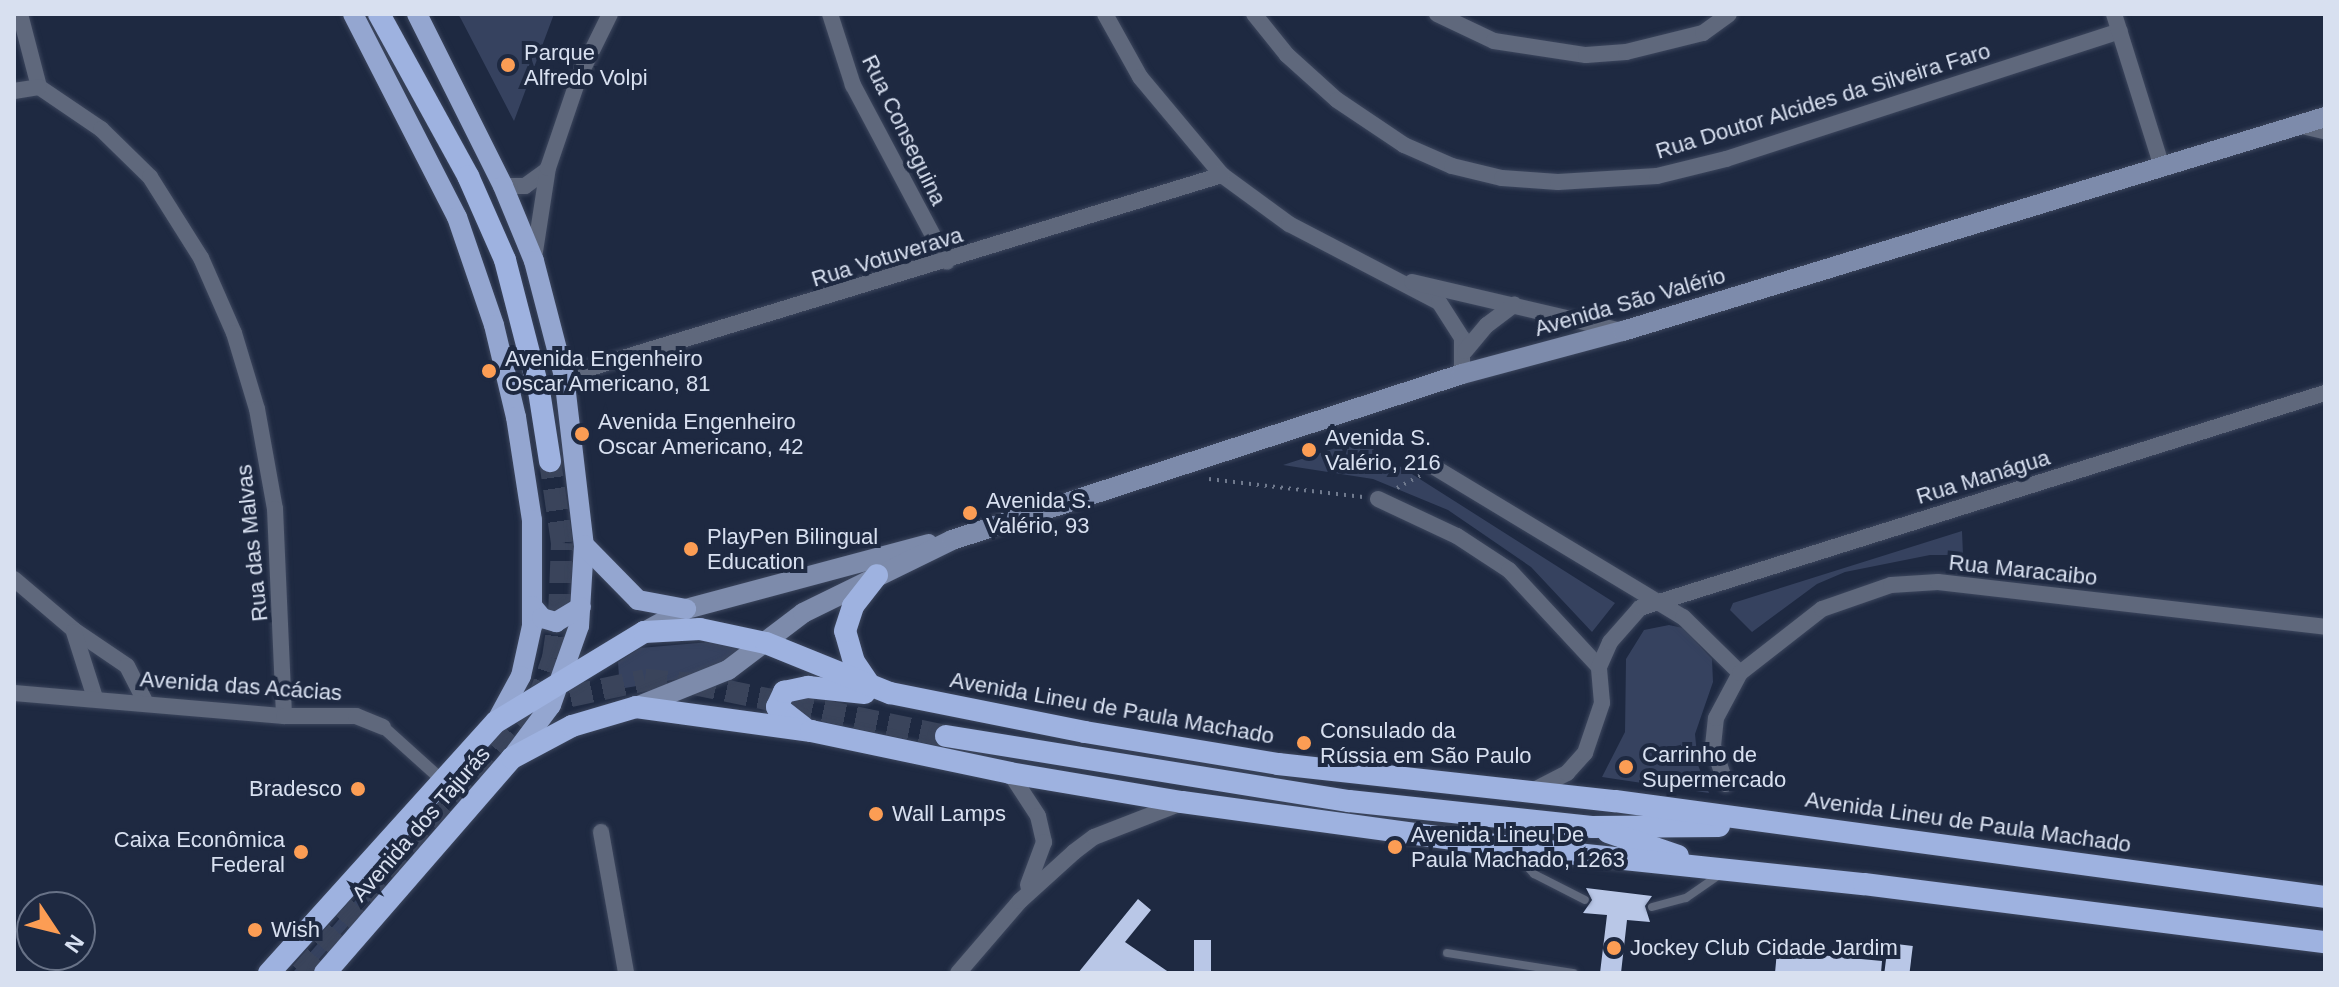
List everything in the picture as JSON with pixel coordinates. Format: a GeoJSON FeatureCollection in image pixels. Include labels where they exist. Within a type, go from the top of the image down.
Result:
{"type":"FeatureCollection","features":[{"type":"Feature","properties":{"kind":"highway"},"geometry":{"type":"LineString","coordinates":[[379,14],[468,176],[505,260],[539,391],[550,461]]}},
{"type":"Feature","properties":{"kind":"highway"},"geometry":{"type":"LineString","coordinates":[[877,575],[853,606],[845,631],[854,662],[881,690]]}},
{"type":"Feature","properties":{"kind":"highway","name":"Avenida Lineu de Paula Machado"},"geometry":{"type":"LineString","coordinates":[[496,722],[644,632],[700,629],[766,643],[881,690],[1278,764],[1804,825],[2325,897]]}},
{"type":"Feature","properties":{"kind":"highway"},"geometry":{"type":"LineString","coordinates":[[811,731],[780,712],[777,707],[784,692],[808,687],[881,690]]}},
{"type":"Feature","properties":{"kind":"highway"},"geometry":{"type":"LineString","coordinates":[[512,758],[572,726],[636,707],[811,731],[1010,773],[1182,802],[1510,847],[2325,942]]}},
{"type":"Feature","properties":{"kind":"highway","name":"Avenida dos Tajurás"},"geometry":{"type":"LineString","coordinates":[[269,973],[496,722]]}},
{"type":"Feature","properties":{"kind":"highway"},"geometry":{"type":"LineString","coordinates":[[946,736],[1320,797],[1592,827],[1804,825]]}},
{"type":"Feature","properties":{"kind":"highway","name":"Avenida dos Tajurás"},"geometry":{"type":"LineString","coordinates":[[325,973],[512,758]]}},
{"type":"Feature","properties":{"kind":"highway"},"geometry":{"type":"LineString","coordinates":[[1592,827],[1721,870]]}},
{"type":"Feature","properties":{"kind":"main road"},"geometry":{"type":"LineString","coordinates":[[353,14],[457,217],[494,325],[532,520],[532,606],[521,676],[496,722]]}},
{"type":"Feature","properties":{"kind":"main road","name":"Avenida dos Tajurás"},"geometry":{"type":"LineString","coordinates":[[417,14],[503,186],[534,261],[564,376],[584,545],[581,607],[561,681],[551,705],[512,758]]}},
{"type":"Feature","properties":{"kind":"main road","name":"Avenida São Valério"},"geometry":{"type":"LineString","coordinates":[[636,707],[703,683],[766,643],[803,613],[952,540],[1462,374],[1623,331],[2325,117]]}},
{"type":"Feature","properties":{"kind":"main road","name":"Avenida São Valério"},"geometry":{"type":"LineString","coordinates":[[644,632],[686,609],[890,550],[952,540]]}},
{"type":"Feature","properties":{"kind":"main road"},"geometry":{"type":"LineString","coordinates":[[584,545],[638,600],[686,609]]}},
{"type":"Feature","properties":{"kind":"main road"},"geometry":{"type":"LineString","coordinates":[[532,606],[542,618],[556,622],[581,607]]}},
{"type":"Feature","properties":{"kind":"street"},"geometry":{"type":"LineString","coordinates":[[14,91],[39,87],[20,14]]}},
{"type":"Feature","properties":{"kind":"street"},"geometry":{"type":"LineString","coordinates":[[534,261],[548,168],[579,77],[610,14]]}},
{"type":"Feature","properties":{"kind":"street","name":"Rua Conseguina"},"geometry":{"type":"LineString","coordinates":[[830,14],[853,85],[947,262]]}},
{"type":"Feature","properties":{"kind":"street"},"geometry":{"type":"LineString","coordinates":[[1105,14],[1140,77],[1222,175],[1289,224],[1402,280],[1450,315],[1465,351],[1462,374]]}},
{"type":"Feature","properties":{"kind":"street","name":"Rua Doutor Alcides da Silveira Faro"},"geometry":{"type":"LineString","coordinates":[[1254,14],[1287,55],[1337,100],[1404,145],[1452,166],[1502,178],[1558,182],[1657,176],[1726,159],[2120,31]]}},
{"type":"Feature","properties":{"kind":"street"},"geometry":{"type":"LineString","coordinates":[[1437,14],[1494,41],[1586,55],[1626,52],[1703,33],[1729,14]]}},
{"type":"Feature","properties":{"kind":"street"},"geometry":{"type":"LineString","coordinates":[[2114,14],[2162,167]]}},
{"type":"Feature","properties":{"kind":"street","name":"Rua das Malvas"},"geometry":{"type":"LineString","coordinates":[[39,87],[101,129],[150,177],[201,258],[234,333],[257,409],[275,509],[284,716]]}},
{"type":"Feature","properties":{"kind":"street"},"geometry":{"type":"LineString","coordinates":[[2296,125],[2325,131]]}},
{"type":"Feature","properties":{"kind":"street"},"geometry":{"type":"LineString","coordinates":[[503,186],[525,186],[548,168]]}},
{"type":"Feature","properties":{"kind":"street","name":"Rua Votuverava"},"geometry":{"type":"LineString","coordinates":[[564,376],[947,262],[1222,175]]}},
{"type":"Feature","properties":{"kind":"street"},"geometry":{"type":"LineString","coordinates":[[1402,280],[1623,331]]}},
{"type":"Feature","properties":{"kind":"street"},"geometry":{"type":"LineString","coordinates":[[1465,351],[1487,325],[1514,305]]}},
{"type":"Feature","properties":{"kind":"street","name":"Rua Manágua"},"geometry":{"type":"LineString","coordinates":[[1653,602],[2325,393]]}},
{"type":"Feature","properties":{"kind":"street"},"geometry":{"type":"LineString","coordinates":[[1434,467],[1700,630],[1740,673],[1716,718],[1713,746],[1726,784]]}},
{"type":"Feature","properties":{"kind":"street"},"geometry":{"type":"LineString","coordinates":[[1378,499],[1457,536],[1509,570],[1599,667]]}},
{"type":"Feature","properties":{"kind":"street"},"geometry":{"type":"LineString","coordinates":[[14,579],[74,630],[127,666],[144,700]]}},
{"type":"Feature","properties":{"kind":"street","name":"Rua Maracaibo"},"geometry":{"type":"LineString","coordinates":[[1740,673],[1822,609],[1891,585],[1938,582],[2325,627]]}},
{"type":"Feature","properties":{"kind":"street"},"geometry":{"type":"LineString","coordinates":[[1530,792],[1567,773],[1585,753],[1602,703],[1599,667],[1628,619],[1653,602]]}},
{"type":"Feature","properties":{"kind":"street"},"geometry":{"type":"LineString","coordinates":[[74,630],[95,698]]}},
{"type":"Feature","properties":{"kind":"street","name":"Avenida das Acácias"},"geometry":{"type":"LineString","coordinates":[[14,693],[144,700],[284,716],[356,716],[383,727],[443,781]]}},
{"type":"Feature","properties":{"kind":"street"},"geometry":{"type":"LineString","coordinates":[[1010,773],[1038,816],[1044,842],[1038,867],[1020,901]]}},
{"type":"Feature","properties":{"kind":"street"},"geometry":{"type":"LineString","coordinates":[[958,973],[1020,901],[1094,837],[1182,802]]}},
{"type":"Feature","properties":{"kind":"street"},"geometry":{"type":"LineString","coordinates":[[601,832],[626,973]]}},
{"type":"Feature","properties":{"kind":"lane"},"geometry":{"type":"LineString","coordinates":[[1510,847],[1534,874],[1585,900]]}},
{"type":"Feature","properties":{"kind":"lane"},"geometry":{"type":"LineString","coordinates":[[1652,907],[1686,898],[1721,870]]}},
{"type":"Feature","properties":{"kind":"lane"},"geometry":{"type":"LineString","coordinates":[[1447,953],[1573,973]]}},
{"type":"Feature","properties":{"kind":"path"},"geometry":{"type":"LineString","coordinates":[[1198,478],[1378,499],[1434,467]]}},
{"type":"Feature","properties":{"kind":"shaded area","name":"Parque Alfredo Volpi"},"geometry":{"type":"Polygon","coordinates":[[[458,14],[554,14],[514,121],[461,19],[458,14]]]}},
{"type":"Feature","properties":{"kind":"shaded area"},"geometry":{"type":"Polygon","coordinates":[[[1348,444],[1371,448],[1615,603],[1592,632],[1531,567],[1448,510],[1373,479],[1283,465],[1348,444]]]}},
{"type":"Feature","properties":{"kind":"shaded area"},"geometry":{"type":"Polygon","coordinates":[[[1962,531],[1963,555],[1930,555],[1845,572],[1817,584],[1752,632],[1730,610],[1733,603],[1962,531]]]}},
{"type":"Feature","properties":{"kind":"shaded area"},"geometry":{"type":"Polygon","coordinates":[[[1669,625],[1683,628],[1712,659],[1713,682],[1695,734],[1698,765],[1709,793],[1602,777],[1625,732],[1626,659],[1644,630],[1669,625]]]}},
{"type":"Feature","properties":{"kind":"shaded area"},"geometry":{"type":"Polygon","coordinates":[[[721,641],[746,648],[721,667],[691,677],[625,688],[619,677],[618,662],[640,648],[721,641]]]}},
{"type":"Feature","properties":{"kind":"shaded area"},"geometry":{"type":"Polygon","coordinates":[[[361,894],[369,901],[307,973],[292,973],[361,894]]]}},
{"type":"Feature","properties":{"kind":"building","name":"Jockey Club Cidade Jardim"},"geometry":{"type":"Polygon","coordinates":[[[1586,888],[1652,896],[1645,906],[1650,922],[1627,920],[1621,973],[1600,973],[1607,915],[1583,913],[1592,900],[1586,888]]]}},
{"type":"Feature","properties":{"kind":"building"},"geometry":{"type":"Polygon","coordinates":[[[1138,899],[1151,910],[1125,942],[1170,973],[1078,973],[1138,899]]]}},
{"type":"Feature","properties":{"kind":"building"},"geometry":{"type":"Polygon","coordinates":[[[1194,940],[1211,940],[1211,973],[1194,973],[1194,940]]]}},
{"type":"Feature","properties":{"kind":"building"},"geometry":{"type":"Polygon","coordinates":[[[1888,943],[1913,946],[1910,973],[1884,973],[1888,943]]]}},
{"type":"Feature","properties":{"kind":"building"},"geometry":{"type":"Polygon","coordinates":[[[1777,951],[1882,961],[1881,973],[1775,973],[1777,951]]]}},
{"type":"Feature","properties":{"kind":"tunnel"},"geometry":{"type":"LineString","coordinates":[[301,973],[537,703],[553,658],[559,616],[562,543],[550,461]]}},
{"type":"Feature","properties":{"kind":"tunnel"},"geometry":{"type":"LineString","coordinates":[[538,703],[645,680],[694,684],[946,736]]}},
{"type":"Feature","properties":{"kind":"place","name":"Parque Alfredo Volpi"},"geometry":{"type":"Point","coordinates":[508,65]}},
{"type":"Feature","properties":{"kind":"place","name":"Avenida Engenheiro Oscar Americano, 81"},"geometry":{"type":"Point","coordinates":[489,371]}},
{"type":"Feature","properties":{"kind":"place","name":"Avenida Engenheiro Oscar Americano, 42"},"geometry":{"type":"Point","coordinates":[582,434]}},
{"type":"Feature","properties":{"kind":"place","name":"Avenida S. Valério, 216"},"geometry":{"type":"Point","coordinates":[1309,450]}},
{"type":"Feature","properties":{"kind":"place","name":"Avenida S. Valério, 93"},"geometry":{"type":"Point","coordinates":[970,513]}},
{"type":"Feature","properties":{"kind":"place","name":"PlayPen Bilingual Education"},"geometry":{"type":"Point","coordinates":[691,549]}},
{"type":"Feature","properties":{"kind":"place","name":"Consulado da Rússia em São Paulo"},"geometry":{"type":"Point","coordinates":[1304,743]}},
{"type":"Feature","properties":{"kind":"place","name":"Carrinho de Supermercado"},"geometry":{"type":"Point","coordinates":[1626,767]}},
{"type":"Feature","properties":{"kind":"place","name":"Bradesco"},"geometry":{"type":"Point","coordinates":[358,789]}},
{"type":"Feature","properties":{"kind":"place","name":"Wall Lamps"},"geometry":{"type":"Point","coordinates":[876,814]}},
{"type":"Feature","properties":{"kind":"place","name":"Avenida Lineu De Paula Machado, 1263"},"geometry":{"type":"Point","coordinates":[1395,847]}},
{"type":"Feature","properties":{"kind":"place","name":"Caixa Econômica Federal"},"geometry":{"type":"Point","coordinates":[301,852]}},
{"type":"Feature","properties":{"kind":"place","name":"Wish"},"geometry":{"type":"Point","coordinates":[255,930]}},
{"type":"Feature","properties":{"kind":"place","name":"Jockey Club Cidade Jardim"},"geometry":{"type":"Point","coordinates":[1614,948]}}]}
